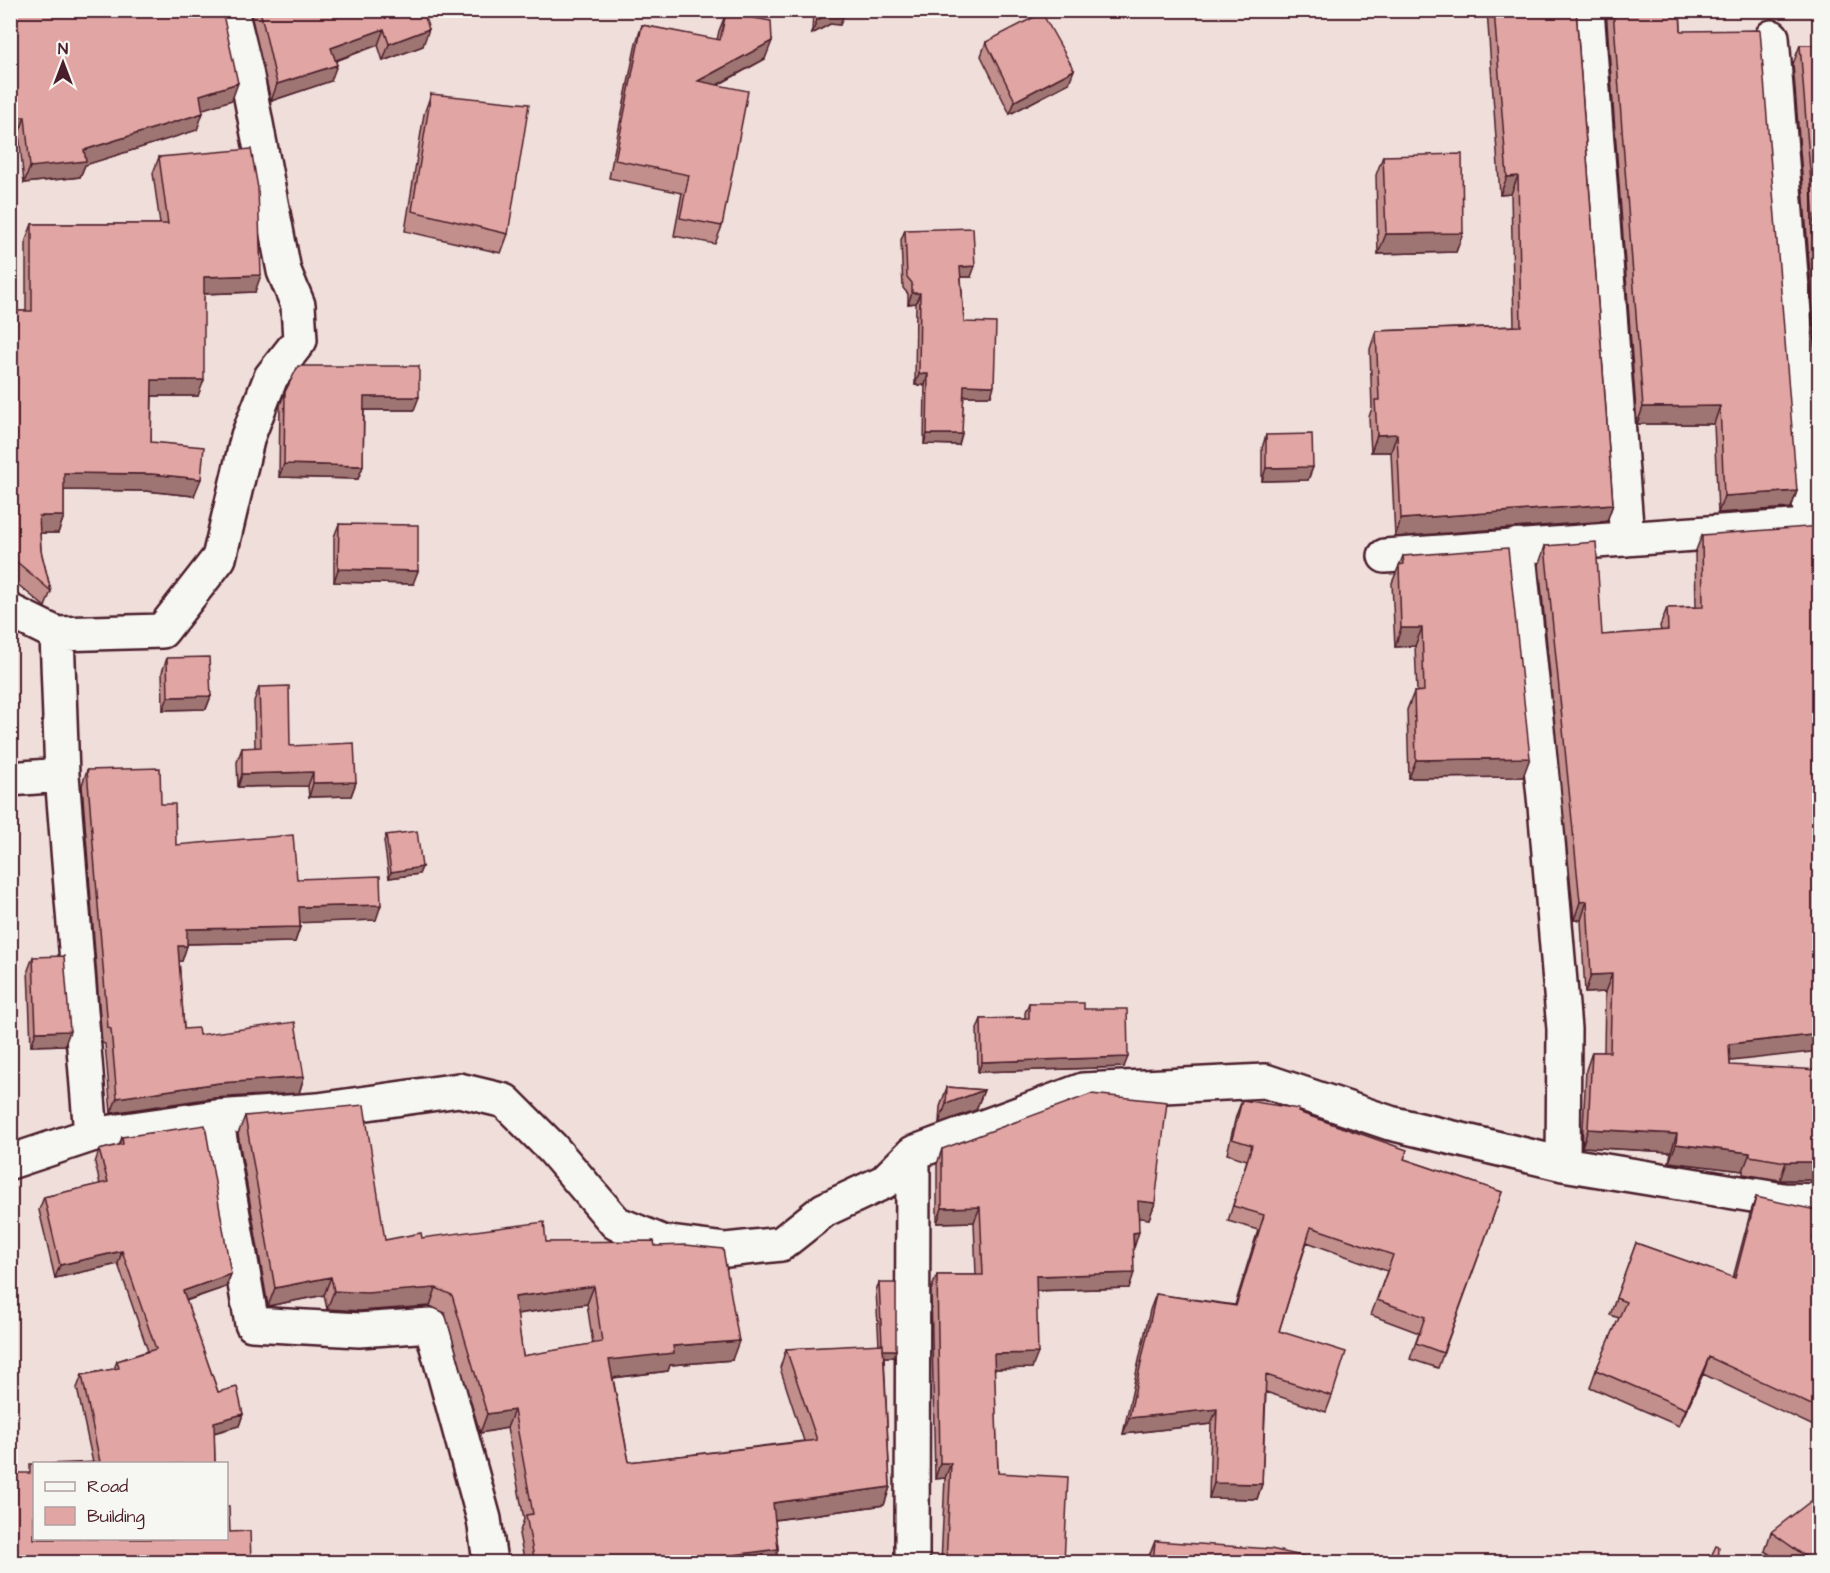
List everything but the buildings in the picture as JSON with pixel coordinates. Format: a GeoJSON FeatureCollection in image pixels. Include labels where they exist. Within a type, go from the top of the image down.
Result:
{"type":"FeatureCollection","features":[{"type":"Feature","properties":{"kind":"street"},"geometry":{"type":"LineString","coordinates":[[10,611],[57,634],[162,631],[219,558],[248,436],[271,377],[300,340],[298,305],[284,271],[246,71],[231,10]]}},
{"type":"Feature","properties":{"kind":"street"},"geometry":{"type":"LineString","coordinates":[[1587,10],[1627,539]]}},
{"type":"Feature","properties":{"kind":"street"},"geometry":{"type":"LineString","coordinates":[[1384,555],[1815,525],[1772,37]]}},
{"type":"Feature","properties":{"kind":"street"},"geometry":{"type":"LineString","coordinates":[[1518,545],[1545,806],[1564,1029],[1563,1164]]}},
{"type":"Feature","properties":{"kind":"street"},"geometry":{"type":"LineString","coordinates":[[57,634],[62,775],[91,1135]]}},
{"type":"Feature","properties":{"kind":"street"},"geometry":{"type":"LineString","coordinates":[[10,779],[62,775]]}},
{"type":"Feature","properties":{"kind":"street"},"geometry":{"type":"LineString","coordinates":[[10,1162],[91,1135],[216,1117],[318,1110],[459,1090],[505,1101],[552,1148],[616,1223],[662,1242],[726,1250],[781,1244],[824,1210],[884,1182],[913,1153],[1083,1090],[1265,1081],[1390,1123],[1563,1164],[1784,1200],[1820,1201]]}},
{"type":"Feature","properties":{"kind":"street"},"geometry":{"type":"LineString","coordinates":[[216,1117],[252,1324],[359,1330],[430,1325],[484,1519],[490,1563]]}},
{"type":"Feature","properties":{"kind":"street"},"geometry":{"type":"LineString","coordinates":[[912,1563],[913,1153]]}}]}
